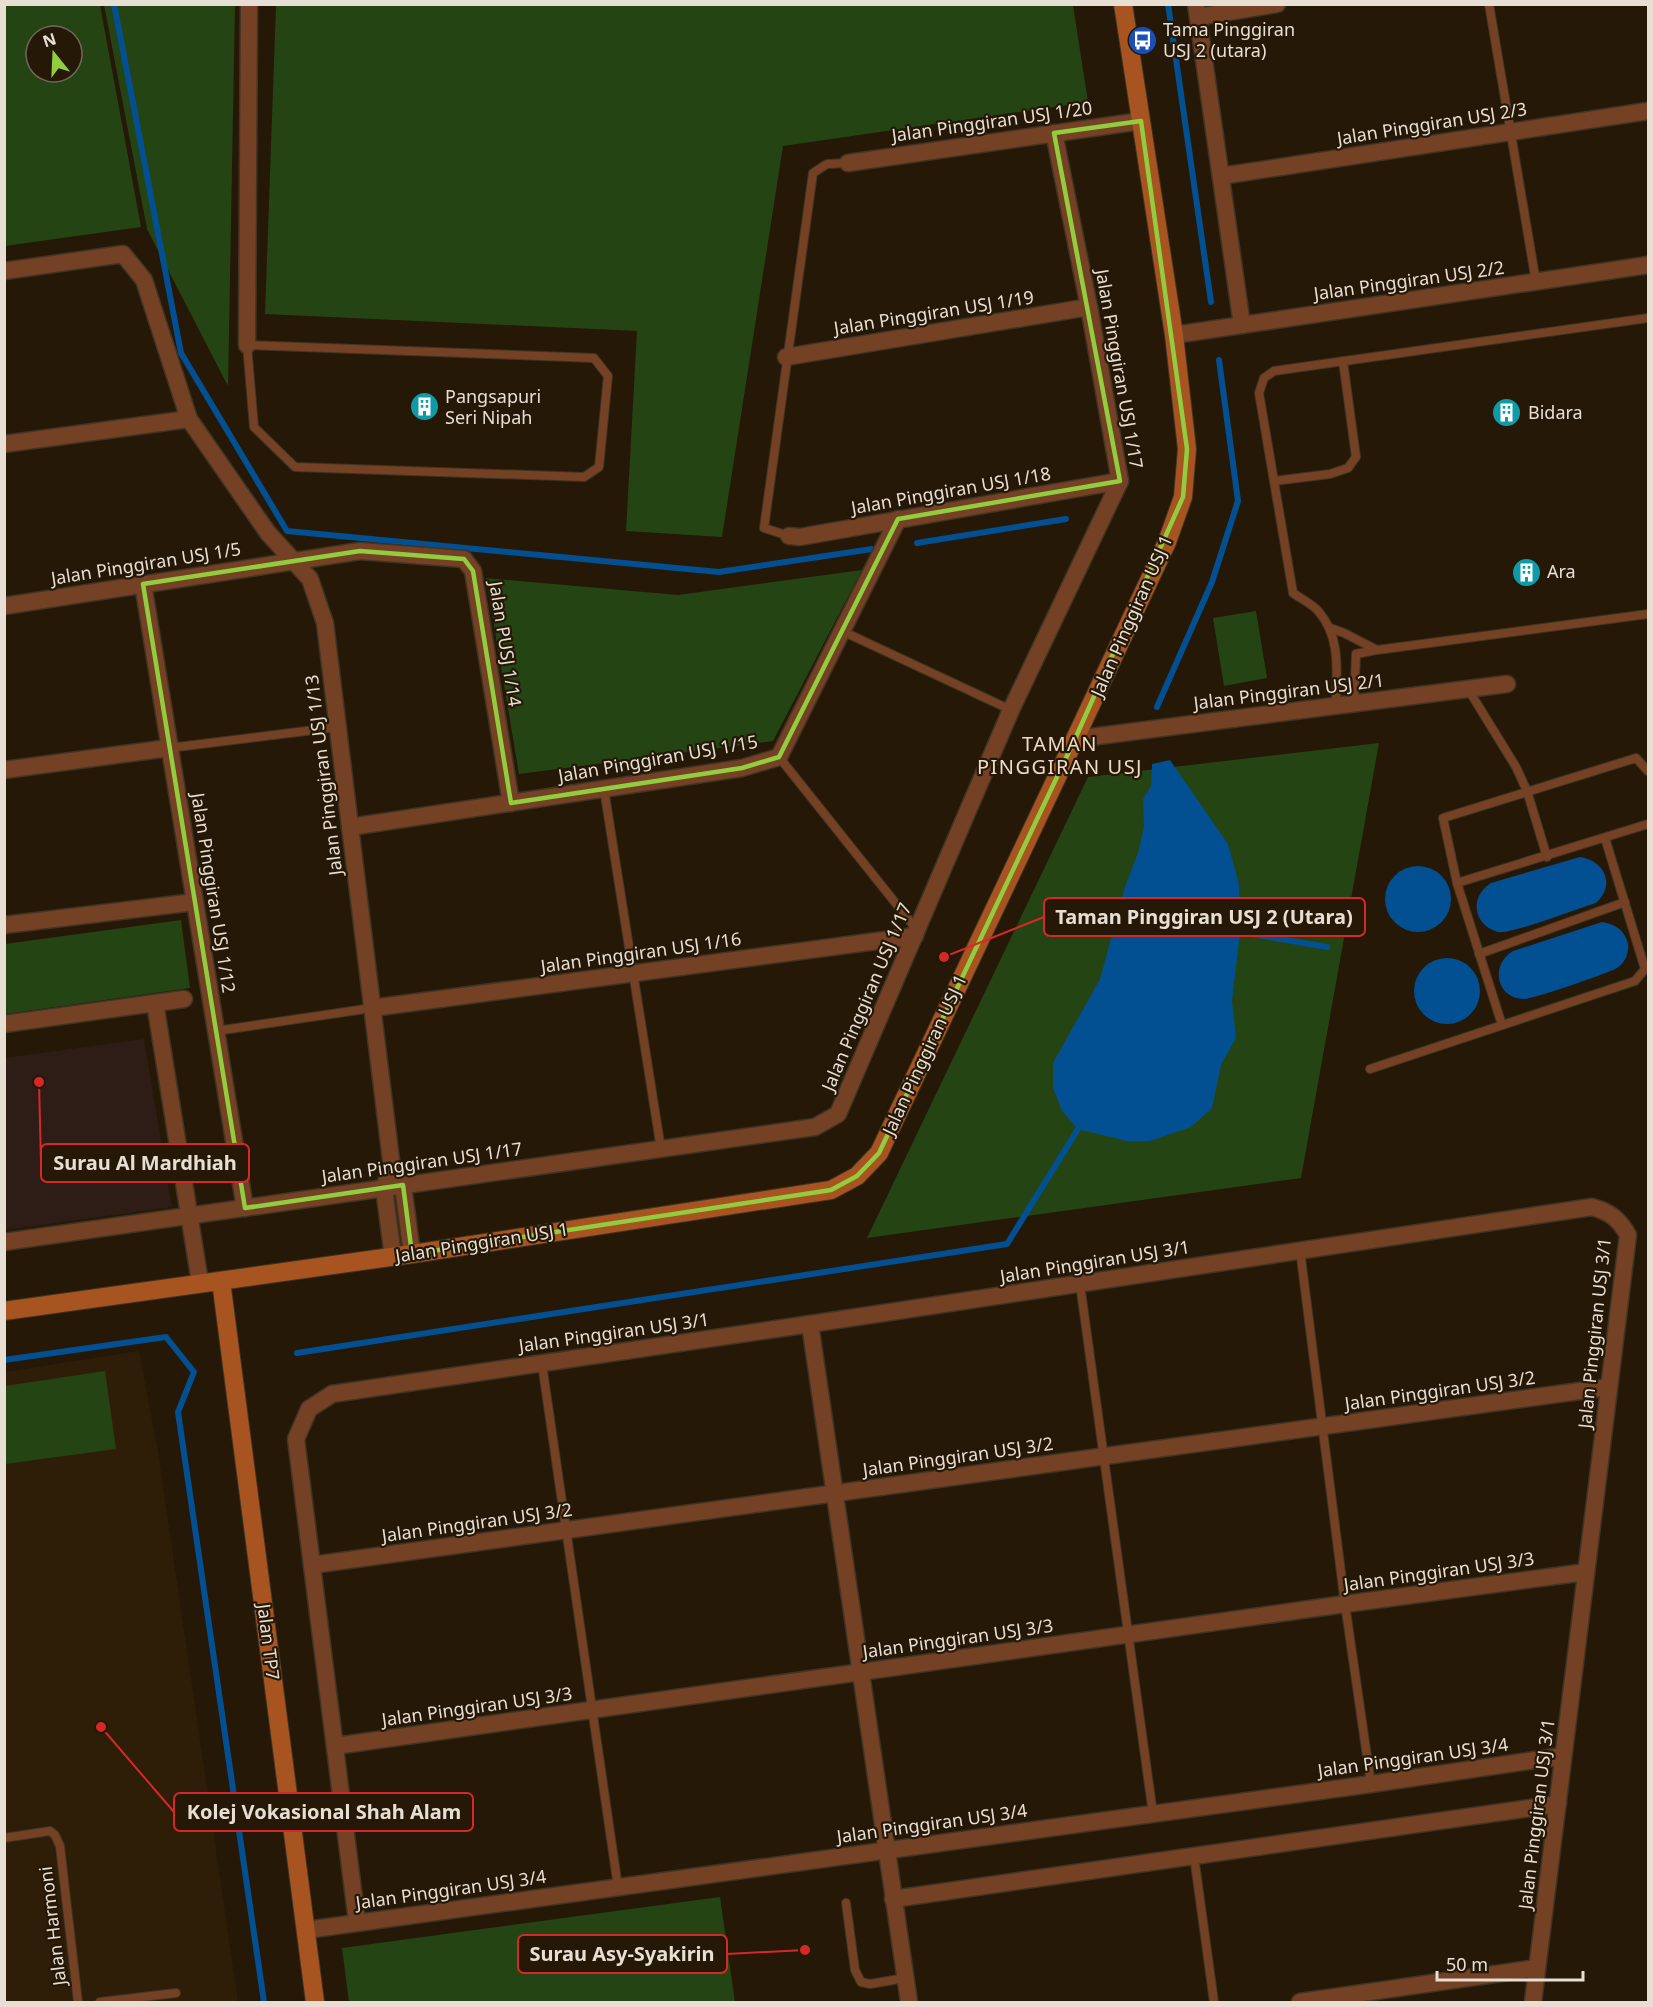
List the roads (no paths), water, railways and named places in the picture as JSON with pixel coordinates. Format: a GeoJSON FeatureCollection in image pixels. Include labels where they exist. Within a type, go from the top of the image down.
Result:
{"type":"FeatureCollection","features":[{"type":"Feature","properties":{"kind":"street"},"geometry":{"type":"LineString","coordinates":[[247,345],[249,4]]}},
{"type":"Feature","properties":{"kind":"street","name":"Jalan Pinggiran USJ 1"},"geometry":{"type":"LineString","coordinates":[[4,1311],[393,1257],[831,1190],[857,1176],[879,1153],[1167,542],[1183,497],[1187,449],[1174,335],[1123,4]]}},
{"type":"Feature","properties":{"kind":"street"},"geometry":{"type":"LineString","coordinates":[[1242,325],[1197,11],[1278,4]]}},
{"type":"Feature","properties":{"kind":"street","name":"Jalan Pinggiran USJ 2/3"},"geometry":{"type":"LineString","coordinates":[[1221,176],[1648,111]]}},
{"type":"Feature","properties":{"kind":"street","name":"Jalan Pinggiran USJ 1/20"},"geometry":{"type":"LineString","coordinates":[[848,163],[1141,121]]}},
{"type":"Feature","properties":{"kind":"street","name":"Jalan Pinggiran USJ 1/17"},"geometry":{"type":"LineString","coordinates":[[4,1242],[815,1127],[838,1113],[1011,710],[1120,482],[1089,307],[1054,133]]}},
{"type":"Feature","properties":{"kind":"street","name":"Jalan Pinggiran USJ 1/13"},"geometry":{"type":"LineString","coordinates":[[4,271],[123,254],[144,280],[189,418],[268,533],[310,579],[326,623],[392,1168],[403,1186],[412,1254]]}},
{"type":"Feature","properties":{"kind":"street","name":"Jalan Pinggiran USJ 2/2"},"geometry":{"type":"LineString","coordinates":[[1174,335],[1648,265]]}},
{"type":"Feature","properties":{"kind":"street","name":"Jalan Pinggiran USJ 1/19"},"geometry":{"type":"LineString","coordinates":[[786,357],[1089,307]]}},
{"type":"Feature","properties":{"kind":"street"},"geometry":{"type":"LineString","coordinates":[[4,444],[189,418]]}},
{"type":"Feature","properties":{"kind":"street","name":"Jalan Pinggiran USJ 1/18"},"geometry":{"type":"LineString","coordinates":[[789,536],[800,537],[1120,482]]}},
{"type":"Feature","properties":{"kind":"street","name":"Jalan Pinggiran USJ 1/15"},"geometry":{"type":"LineString","coordinates":[[350,827],[742,768],[779,757],[898,519]]}},
{"type":"Feature","properties":{"kind":"street","name":"Jalan PUSJ 1/14"},"geometry":{"type":"LineString","coordinates":[[293,561],[360,551],[464,559],[473,571],[511,803]]}},
{"type":"Feature","properties":{"kind":"street","name":"Jalan Pinggiran USJ 1/5"},"geometry":{"type":"LineString","coordinates":[[4,606],[293,561]]}},
{"type":"Feature","properties":{"kind":"street","name":"Jalan Pinggiran USJ 1/12"},"geometry":{"type":"LineString","coordinates":[[143,584],[245,1208]]}},
{"type":"Feature","properties":{"kind":"street","name":"Jalan Pinggiran USJ 2/1"},"geometry":{"type":"LineString","coordinates":[[1075,739],[1508,684]]}},
{"type":"Feature","properties":{"kind":"street"},"geometry":{"type":"LineString","coordinates":[[4,770],[169,748]]}},
{"type":"Feature","properties":{"kind":"street"},"geometry":{"type":"LineString","coordinates":[[4,925],[195,902]]}},
{"type":"Feature","properties":{"kind":"street","name":"Jalan Pinggiran USJ 1/16"},"geometry":{"type":"LineString","coordinates":[[372,1008],[634,974],[916,933]]}},
{"type":"Feature","properties":{"kind":"street"},"geometry":{"type":"LineString","coordinates":[[4,1024],[184,999]]}},
{"type":"Feature","properties":{"kind":"street"},"geometry":{"type":"LineString","coordinates":[[154,1003],[200,1282]]}},
{"type":"Feature","properties":{"kind":"street","name":"Jalan Pinggiran USJ 1/13"},"geometry":{"type":"LineString","coordinates":[[392,1168],[384,1188],[393,1257]]}},
{"type":"Feature","properties":{"kind":"street","name":"Jalan Pinggiran USJ 3/1"},"geometry":{"type":"LineString","coordinates":[[357,1922],[296,1439],[309,1409],[332,1394],[1592,1207],[1604,1210],[1616,1218],[1628,1235],[1533,2002]]}},
{"type":"Feature","properties":{"kind":"street","name":"Jalan TP7"},"geometry":{"type":"LineString","coordinates":[[221,1281],[315,2002]]}},
{"type":"Feature","properties":{"kind":"street"},"geometry":{"type":"LineString","coordinates":[[810,1324],[909,2002]]}},
{"type":"Feature","properties":{"kind":"street","name":"Jalan Pinggiran USJ 3/2"},"geometry":{"type":"LineString","coordinates":[[312,1565],[1609,1387]]}},
{"type":"Feature","properties":{"kind":"street","name":"Jalan Pinggiran USJ 3/3"},"geometry":{"type":"LineString","coordinates":[[335,1746],[1586,1572]]}},
{"type":"Feature","properties":{"kind":"street","name":"Jalan Pinggiran USJ 3/4"},"geometry":{"type":"LineString","coordinates":[[306,1930],[1563,1756]]}},
{"type":"Feature","properties":{"kind":"street"},"geometry":{"type":"LineString","coordinates":[[893,1899],[1558,1804]]}},
{"type":"Feature","properties":{"kind":"street"},"geometry":{"type":"LineString","coordinates":[[1300,2002],[1537,1968]]}},
{"type":"Feature","properties":{"kind":"lane"},"geometry":{"type":"LineString","coordinates":[[1490,4],[1536,282]]}},
{"type":"Feature","properties":{"kind":"lane"},"geometry":{"type":"LineString","coordinates":[[789,536],[764,528],[813,173],[827,164],[848,163]]}},
{"type":"Feature","properties":{"kind":"lane"},"geometry":{"type":"LineString","coordinates":[[1336,706],[1336,646],[1330,628],[1318,610],[1293,593],[1259,393],[1264,378],[1275,371],[1648,318]]}},
{"type":"Feature","properties":{"kind":"lane"},"geometry":{"type":"LineString","coordinates":[[247,345],[594,358],[608,376],[599,468],[584,477],[295,467],[254,427],[247,345]]}},
{"type":"Feature","properties":{"kind":"lane"},"geometry":{"type":"LineString","coordinates":[[1274,481],[1329,474],[1348,468],[1356,457],[1343,361]]}},
{"type":"Feature","properties":{"kind":"lane"},"geometry":{"type":"LineString","coordinates":[[1354,704],[1356,654],[1648,614]]}},
{"type":"Feature","properties":{"kind":"lane"},"geometry":{"type":"LineString","coordinates":[[1330,628],[1377,650]]}},
{"type":"Feature","properties":{"kind":"lane"},"geometry":{"type":"LineString","coordinates":[[842,631],[1011,710]]}},
{"type":"Feature","properties":{"kind":"lane"},"geometry":{"type":"LineString","coordinates":[[1468,689],[1516,767],[1527,791],[1547,856]]}},
{"type":"Feature","properties":{"kind":"lane"},"geometry":{"type":"LineString","coordinates":[[169,748],[338,727]]}},
{"type":"Feature","properties":{"kind":"lane"},"geometry":{"type":"LineString","coordinates":[[779,757],[916,933]]}},
{"type":"Feature","properties":{"kind":"lane"},"geometry":{"type":"LineString","coordinates":[[1502,1025],[1457,883],[1443,818],[1636,758],[1648,771]]}},
{"type":"Feature","properties":{"kind":"lane"},"geometry":{"type":"LineString","coordinates":[[604,789],[661,1149]]}},
{"type":"Feature","properties":{"kind":"lane"},"geometry":{"type":"LineString","coordinates":[[1457,883],[1648,824]]}},
{"type":"Feature","properties":{"kind":"lane"},"geometry":{"type":"LineString","coordinates":[[1370,1070],[1635,981],[1645,969],[1605,838]]}},
{"type":"Feature","properties":{"kind":"lane"},"geometry":{"type":"LineString","coordinates":[[1479,954],[1625,903]]}},
{"type":"Feature","properties":{"kind":"lane"},"geometry":{"type":"LineString","coordinates":[[216,1031],[372,1008]]}},
{"type":"Feature","properties":{"kind":"lane"},"geometry":{"type":"LineString","coordinates":[[1300,1250],[1345,1604],[1371,1784]]}},
{"type":"Feature","properties":{"kind":"lane"},"geometry":{"type":"LineString","coordinates":[[1080,1284],[1153,1814]]}},
{"type":"Feature","properties":{"kind":"lane"},"geometry":{"type":"LineString","coordinates":[[542,1364],[618,1887]]}},
{"type":"Feature","properties":{"kind":"lane","name":"Jalan Harmoni"},"geometry":{"type":"LineString","coordinates":[[4,1838],[50,1831],[60,1845],[78,2002]]}},
{"type":"Feature","properties":{"kind":"lane"},"geometry":{"type":"LineString","coordinates":[[1194,1856],[1215,2002]]}},
{"type":"Feature","properties":{"kind":"lane"},"geometry":{"type":"LineString","coordinates":[[846,1903],[855,1970],[861,1982],[870,1983],[905,1978]]}},
{"type":"Feature","properties":{"kind":"lane"},"geometry":{"type":"LineString","coordinates":[[100,2002],[176,1993]]}},
{"type":"Feature","properties":{"kind":"water"},"geometry":{"type":"Polygon","coordinates":[[[1170,760],[1228,844],[1239,884],[1240,932],[1232,1001],[1236,1038],[1221,1065],[1212,1108],[1191,1127],[1150,1141],[1131,1142],[1078,1129],[1062,1111],[1053,1088],[1053,1063],[1100,979],[1125,887],[1139,850],[1144,826],[1143,799],[1151,786],[1152,764],[1170,760]]]}},
{"type":"Feature","properties":{"kind":"water"},"geometry":{"type":"Polygon","coordinates":[[[1580,857],[1596,863],[1605,875],[1605,889],[1596,903],[1505,932],[1498,932],[1490,928],[1479,917],[1477,903],[1479,896],[1491,883],[1580,857]]]}},
{"type":"Feature","properties":{"kind":"water"},"geometry":{"type":"Polygon","coordinates":[[[1418,866],[1431,869],[1441,876],[1448,886],[1451,899],[1448,912],[1441,922],[1431,929],[1418,932],[1405,929],[1395,922],[1388,912],[1385,899],[1388,886],[1395,876],[1405,869],[1418,866]]]}},
{"type":"Feature","properties":{"kind":"water"},"geometry":{"type":"Polygon","coordinates":[[[1602,922],[1619,928],[1627,939],[1627,954],[1617,968],[1525,999],[1515,998],[1503,988],[1499,973],[1501,965],[1505,957],[1513,951],[1602,922]]]}},
{"type":"Feature","properties":{"kind":"water"},"geometry":{"type":"Polygon","coordinates":[[[1447,958],[1460,961],[1470,968],[1477,978],[1480,991],[1477,1004],[1470,1014],[1460,1021],[1447,1024],[1434,1021],[1424,1014],[1417,1004],[1414,991],[1417,978],[1424,968],[1434,961],[1447,958]]]}},
{"type":"Feature","properties":{"kind":"waterway"},"geometry":{"type":"LineString","coordinates":[[114,4],[181,353],[287,531],[719,572],[872,549]]}},
{"type":"Feature","properties":{"kind":"waterway"},"geometry":{"type":"LineString","coordinates":[[1168,4],[1211,302]]}},
{"type":"Feature","properties":{"kind":"waterway"},"geometry":{"type":"LineString","coordinates":[[1157,707],[1212,582],[1238,501],[1219,360]]}},
{"type":"Feature","properties":{"kind":"waterway"},"geometry":{"type":"LineString","coordinates":[[917,543],[1066,519]]}},
{"type":"Feature","properties":{"kind":"waterway"},"geometry":{"type":"LineString","coordinates":[[1240,932],[1327,947]]}},
{"type":"Feature","properties":{"kind":"waterway"},"geometry":{"type":"LineString","coordinates":[[297,1353],[1007,1244],[1078,1129]]}},
{"type":"Feature","properties":{"kind":"waterway"},"geometry":{"type":"LineString","coordinates":[[4,1360],[166,1337],[194,1372],[178,1412],[264,2002]]}},
{"type":"Feature","properties":{"kind":"place","name":"Tama Pinggiran USJ 2 (utara)"},"geometry":{"type":"Point","coordinates":[1142,40]}},
{"type":"Feature","properties":{"kind":"place","name":"Pangsapuri Seri Nipah"},"geometry":{"type":"Point","coordinates":[424,407]}},
{"type":"Feature","properties":{"kind":"place","name":"Bidara"},"geometry":{"type":"Point","coordinates":[1507,413]}},
{"type":"Feature","properties":{"kind":"place","name":"Ara"},"geometry":{"type":"Point","coordinates":[1526,572]}},
{"type":"Feature","properties":{"kind":"place","name":"Taman Pinggiran USJ 2 (Utara)"},"geometry":{"type":"Point","coordinates":[944,957]}},
{"type":"Feature","properties":{"kind":"place","name":"Surau Al Mardhiah"},"geometry":{"type":"Point","coordinates":[39,1082]}},
{"type":"Feature","properties":{"kind":"place","name":"Kolej Vokasional Shah Alam"},"geometry":{"type":"Point","coordinates":[101,1727]}},
{"type":"Feature","properties":{"kind":"place","name":"Surau Asy-Syakirin"},"geometry":{"type":"Point","coordinates":[805,1950]}},
{"type":"Feature","properties":{"kind":"district","name":"TAMAN PINGGIRAN USJ"},"geometry":{"type":"Point","coordinates":[1060,756]}}]}
